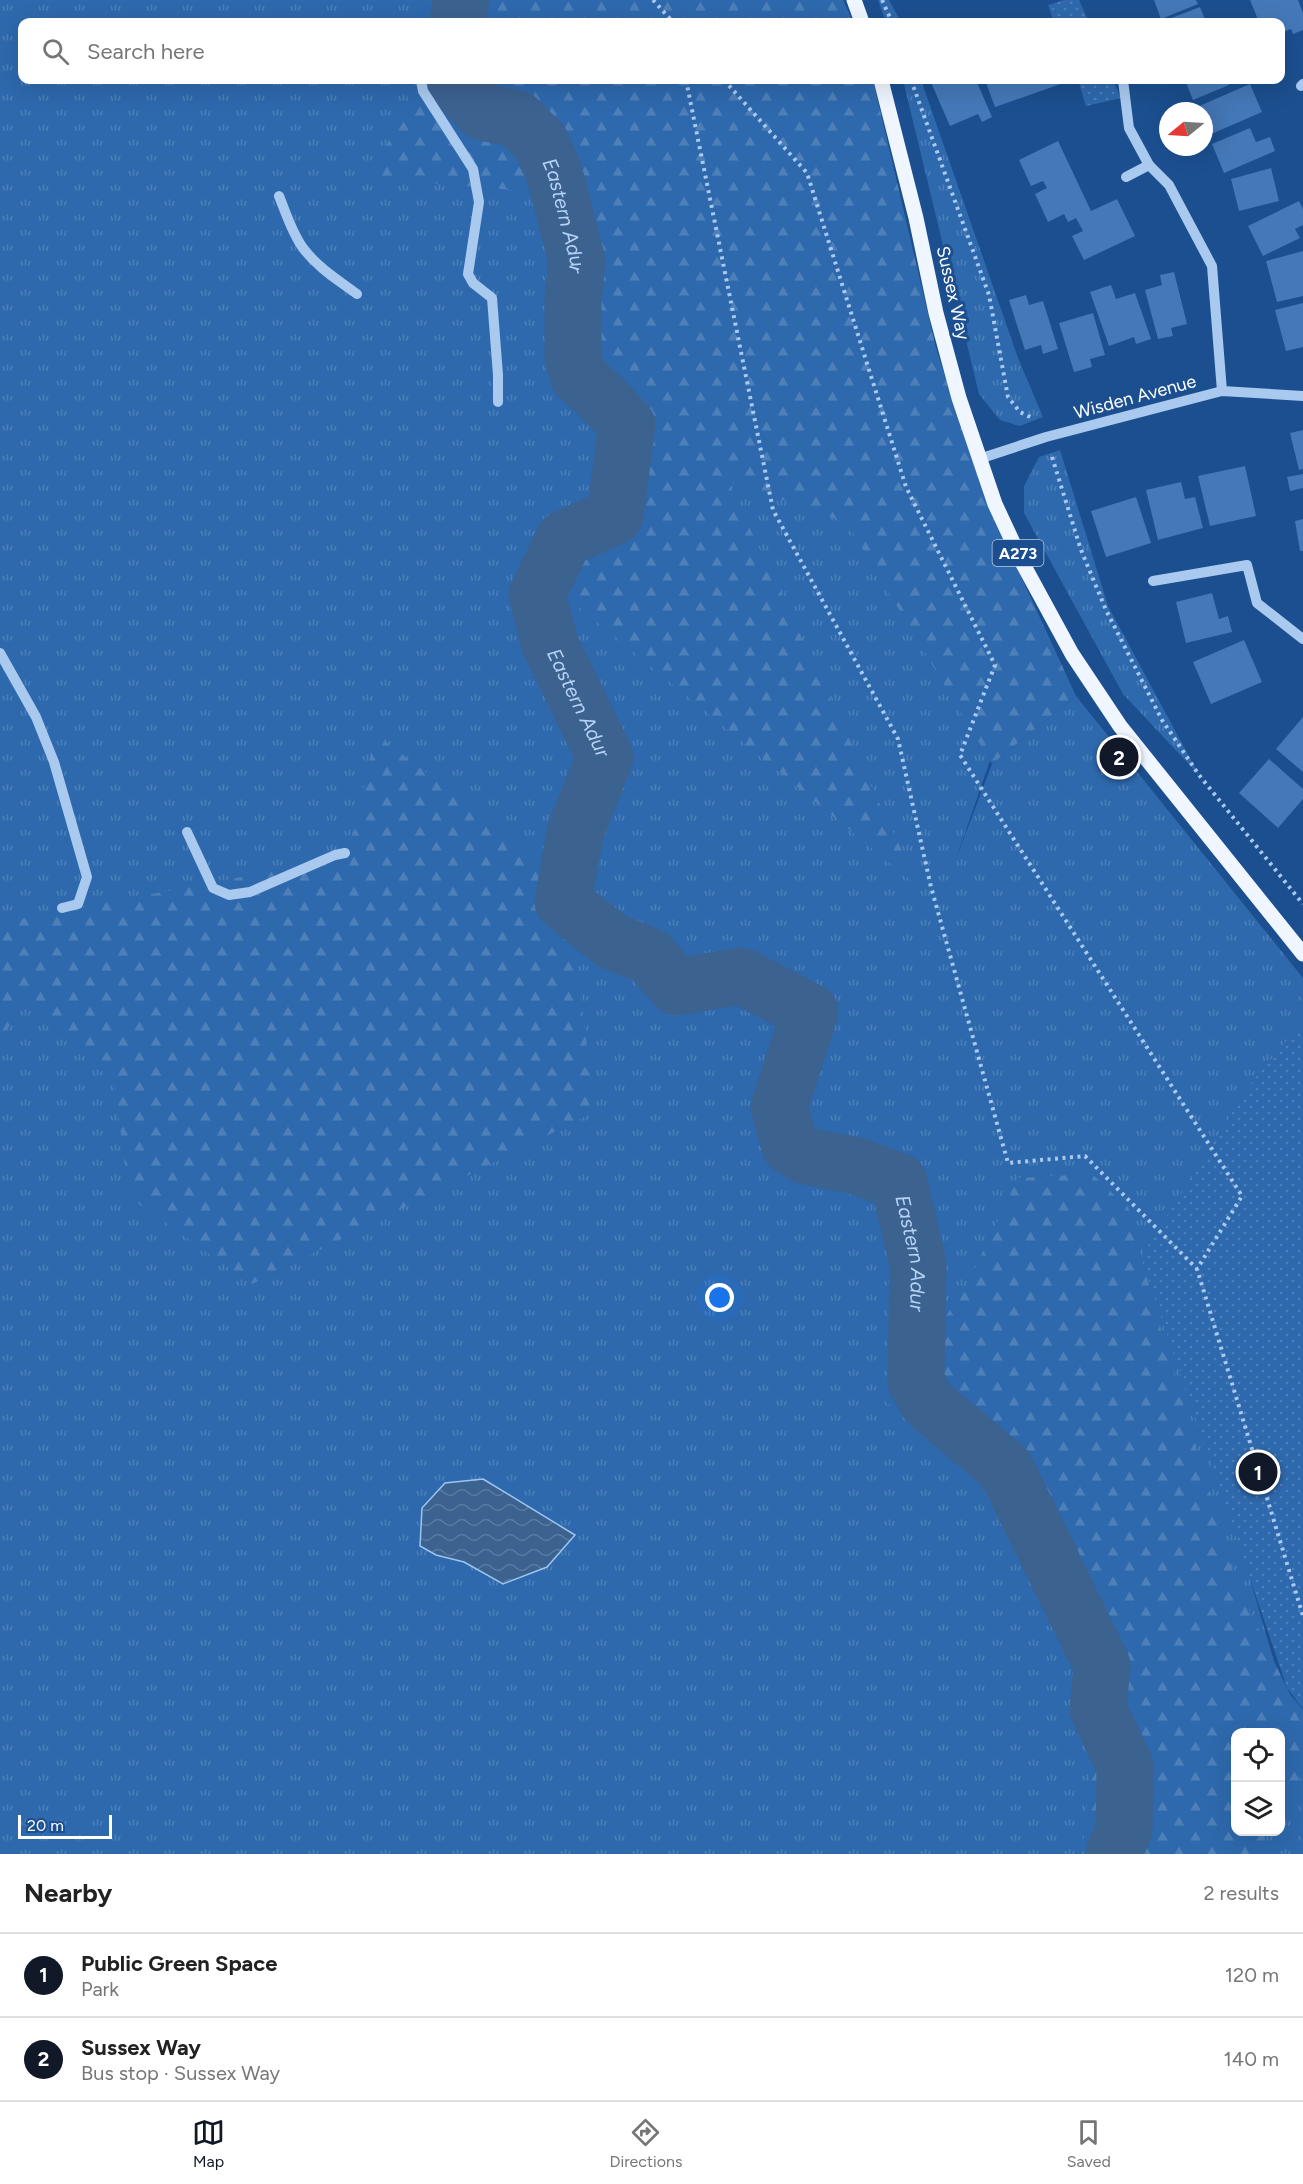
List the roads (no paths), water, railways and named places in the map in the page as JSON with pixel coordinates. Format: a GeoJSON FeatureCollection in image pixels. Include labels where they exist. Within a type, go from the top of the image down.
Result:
{"type":"FeatureCollection","features":[{"type":"Feature","properties":{"kind":"main road"},"geometry":{"type":"LineString","coordinates":[[854,0],[861,18]]}},
{"type":"Feature","properties":{"kind":"main road","name":"Sussex Way"},"geometry":{"type":"LineString","coordinates":[[882,84],[911,196],[936,313],[959,398],[995,504],[1023,564],[1072,654],[1120,726],[1303,954]]}},
{"type":"Feature","properties":{"kind":"street"},"geometry":{"type":"LineString","coordinates":[[422,84],[423,91],[473,169],[479,202],[468,274],[473,283],[492,298],[498,402]]}},
{"type":"Feature","properties":{"kind":"street"},"geometry":{"type":"LineString","coordinates":[[1124,84],[1129,128],[1149,165],[1169,185],[1212,266],[1222,391]]}},
{"type":"Feature","properties":{"kind":"street"},"geometry":{"type":"LineString","coordinates":[[1126,177],[1149,165]]}},
{"type":"Feature","properties":{"kind":"street"},"geometry":{"type":"LineString","coordinates":[[279,196],[294,234],[303,248],[320,267],[357,294]]}},
{"type":"Feature","properties":{"kind":"street","name":"Wisden Avenue"},"geometry":{"type":"LineString","coordinates":[[979,459],[1046,437],[1222,391],[1303,396]]}},
{"type":"Feature","properties":{"kind":"street"},"geometry":{"type":"LineString","coordinates":[[1153,581],[1247,565],[1257,603],[1303,639]]}},
{"type":"Feature","properties":{"kind":"street"},"geometry":{"type":"LineString","coordinates":[[0,653],[36,717],[54,762],[87,877],[78,904],[62,908]]}},
{"type":"Feature","properties":{"kind":"street"},"geometry":{"type":"LineString","coordinates":[[187,832],[213,888],[229,895],[250,892],[345,853]]}},
{"type":"Feature","properties":{"kind":"water"},"geometry":{"type":"Polygon","coordinates":[[[483,1479],[575,1535],[547,1567],[503,1584],[464,1562],[436,1555],[420,1546],[422,1508],[445,1483],[483,1479]]]}},
{"type":"Feature","properties":{"kind":"waterway","name":"Eastern Adur"},"geometry":{"type":"LineString","coordinates":[[459,18],[461,0]]}},
{"type":"Feature","properties":{"kind":"waterway","name":"Eastern Adur"},"geometry":{"type":"LineString","coordinates":[[457,84],[483,112],[517,119],[541,143],[554,172],[577,261],[573,299],[573,358],[579,377],[627,425],[615,516],[564,539],[537,595],[550,644],[605,757],[575,833],[563,902],[612,941],[649,956],[677,987],[741,976],[810,1012],[779,1107],[790,1146],[806,1156],[857,1166],[899,1182],[918,1264],[916,1382],[928,1403],[1006,1469],[1102,1665],[1098,1709],[1125,1766],[1124,1829],[1114,1854]]}},
{"type":"Feature","properties":{"kind":"place","name":"Sussex Way"},"geometry":{"type":"Point","coordinates":[1119,757]}},
{"type":"Feature","properties":{"kind":"place","name":"Public Green Space"},"geometry":{"type":"Point","coordinates":[1258,1472]}}]}
